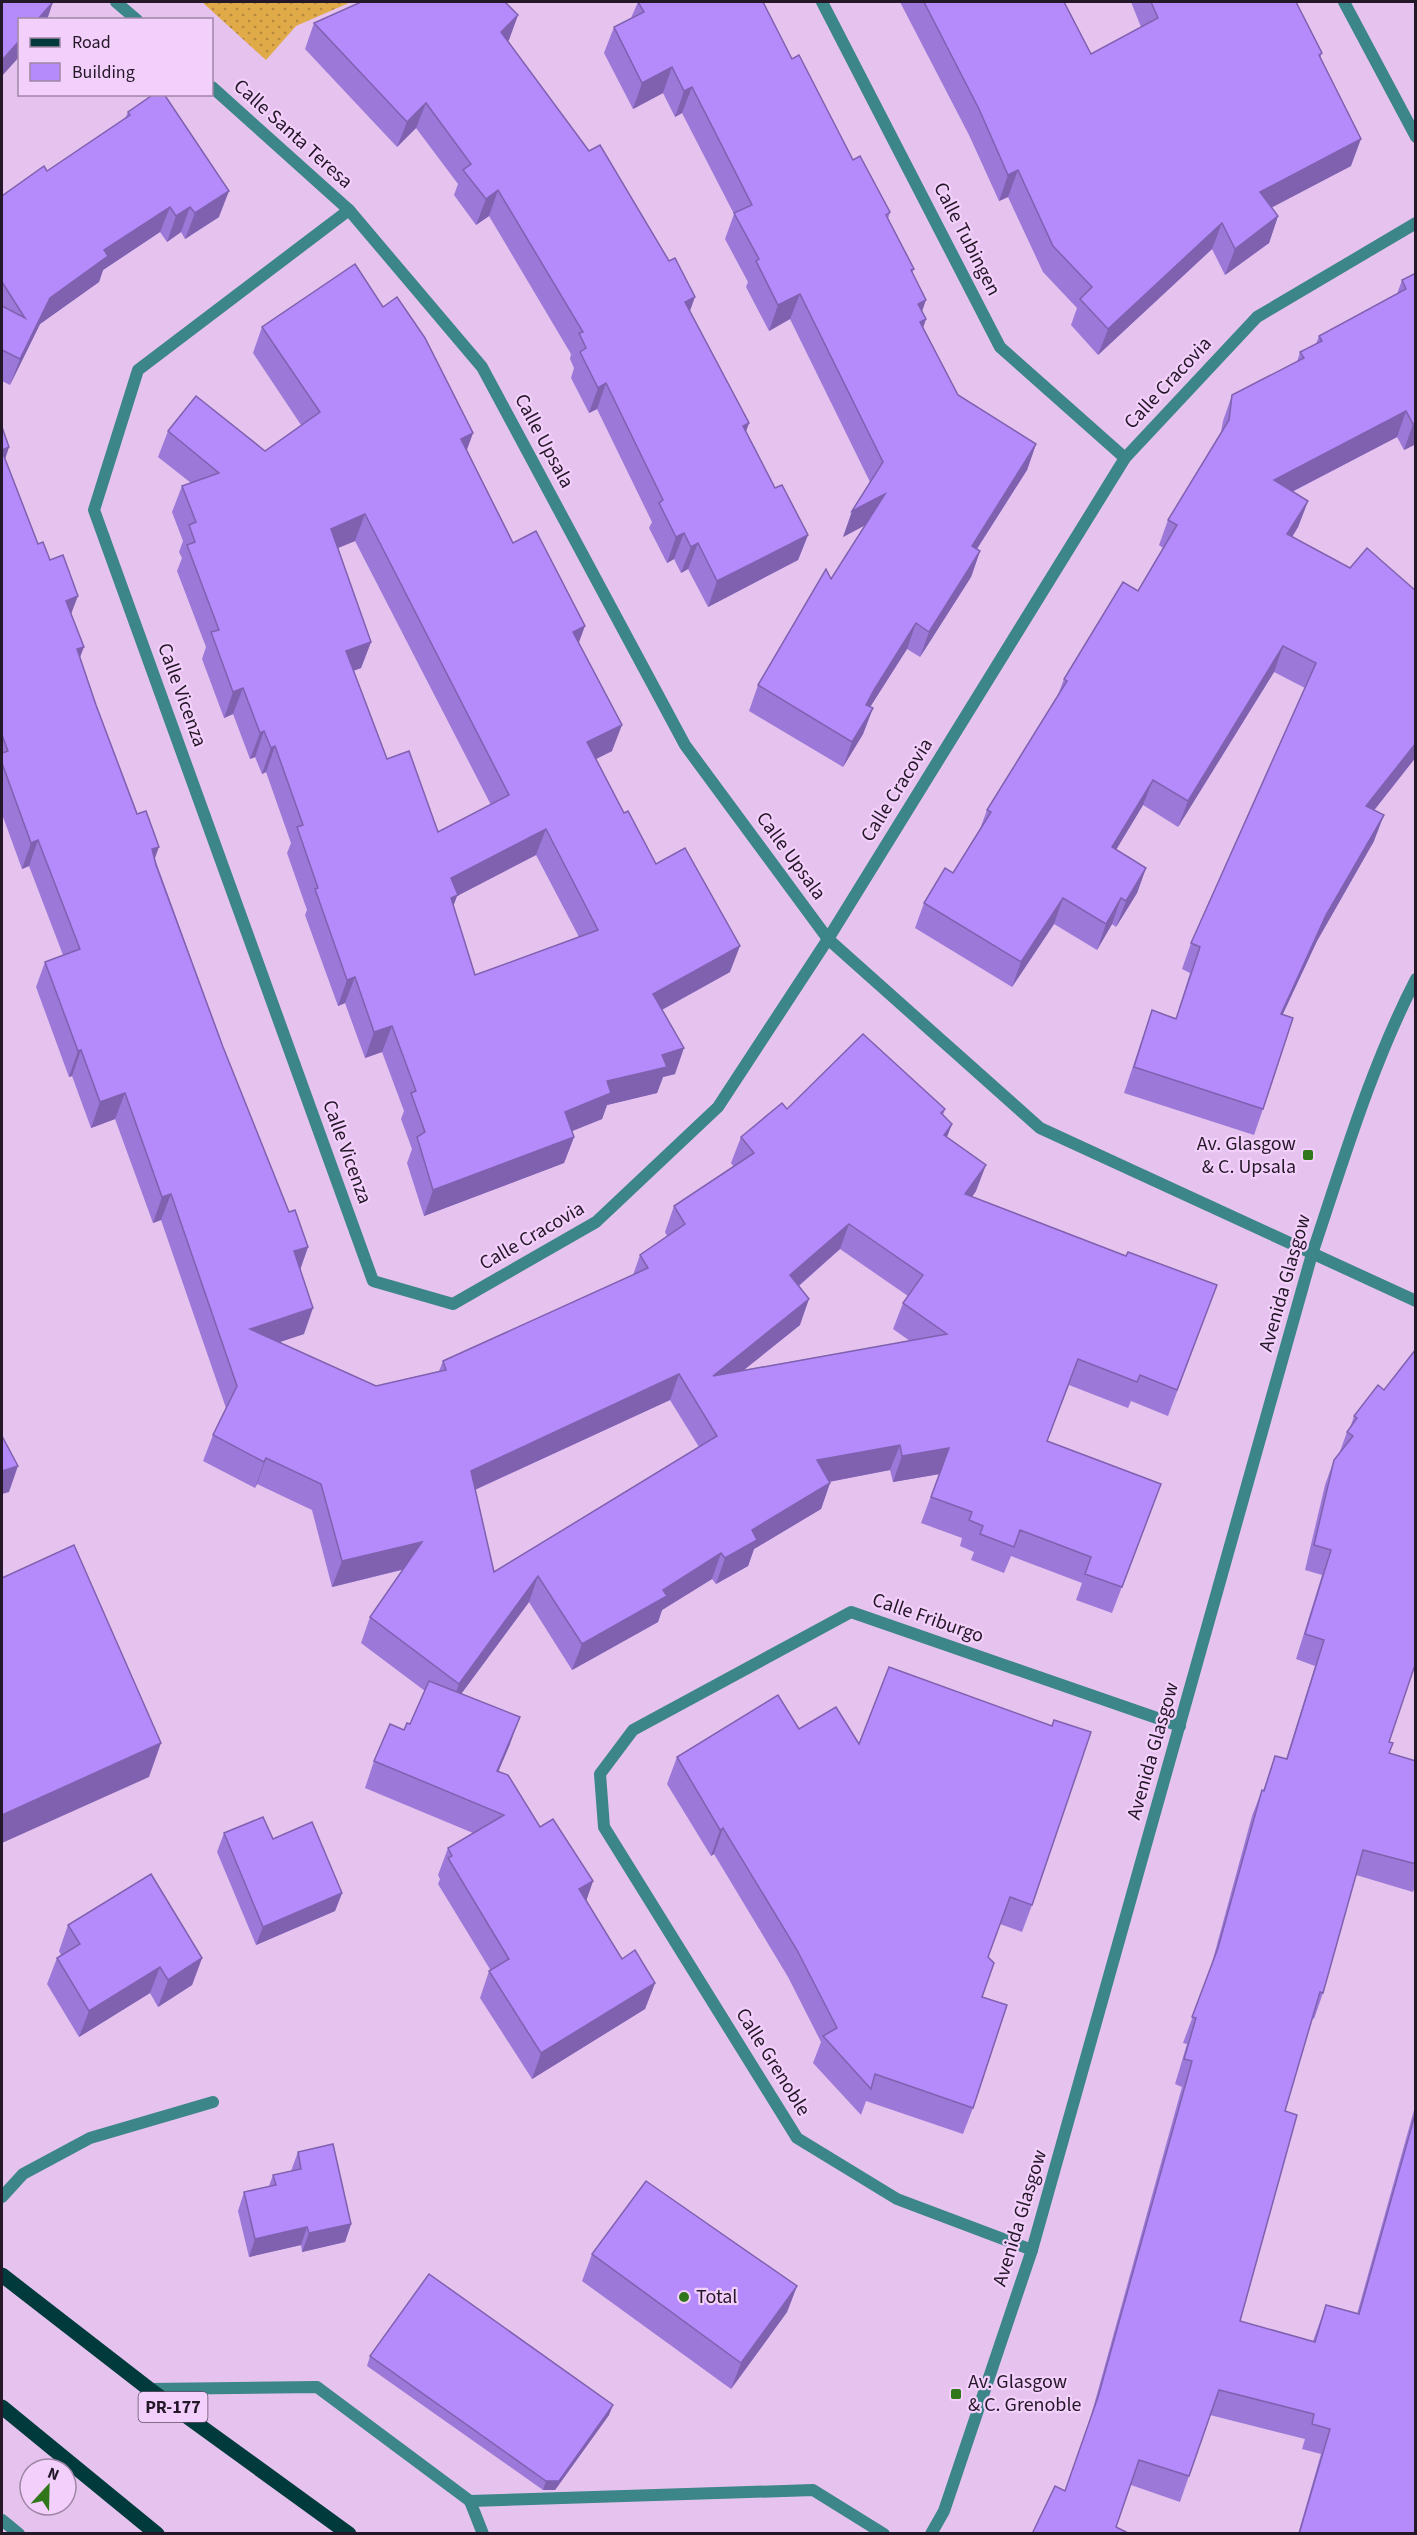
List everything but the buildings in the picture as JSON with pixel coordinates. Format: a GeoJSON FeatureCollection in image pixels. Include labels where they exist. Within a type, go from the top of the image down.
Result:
{"type":"FeatureCollection","features":[{"type":"Feature","properties":{"kind":"main road","name":"PR-177"},"geometry":{"type":"LineString","coordinates":[[2,2275],[149,2389],[349,2534]]}},
{"type":"Feature","properties":{"kind":"main road"},"geometry":{"type":"LineString","coordinates":[[2,2407],[157,2534]]}},
{"type":"Feature","properties":{"kind":"street"},"geometry":{"type":"LineString","coordinates":[[116,2],[134,18]]}},
{"type":"Feature","properties":{"kind":"street","name":"Calle Tubingen"},"geometry":{"type":"LineString","coordinates":[[822,2],[1000,347],[1125,458]]}},
{"type":"Feature","properties":{"kind":"street"},"geometry":{"type":"LineString","coordinates":[[1344,2],[1416,137]]}},
{"type":"Feature","properties":{"kind":"street","name":"Calle Santa Teresa"},"geometry":{"type":"LineString","coordinates":[[213,88],[349,210]]}},
{"type":"Feature","properties":{"kind":"street","name":"Calle Upsala"},"geometry":{"type":"LineString","coordinates":[[349,210],[482,367],[685,745],[828,939],[1040,1128],[1416,1301]]}},
{"type":"Feature","properties":{"kind":"street","name":"Calle Vicenza"},"geometry":{"type":"LineString","coordinates":[[349,210],[138,370],[94,510],[373,1281]]}},
{"type":"Feature","properties":{"kind":"street","name":"Calle Cracovia"},"geometry":{"type":"LineString","coordinates":[[373,1281],[453,1304],[596,1222],[718,1107],[828,939],[1125,458],[1257,317],[1416,223]]}},
{"type":"Feature","properties":{"kind":"street","name":"Avenida Glasgow"},"geometry":{"type":"LineString","coordinates":[[931,2534],[944,2511],[1032,2250],[1312,1254],[1364,1102],[1416,979]]}},
{"type":"Feature","properties":{"kind":"street","name":"Calle Friburgo"},"geometry":{"type":"LineString","coordinates":[[600,1778],[600,1774],[633,1730],[851,1612],[1180,1726]]}},
{"type":"Feature","properties":{"kind":"street","name":"Calle Grenoble"},"geometry":{"type":"LineString","coordinates":[[600,1778],[604,1827],[797,2138],[897,2199],[1032,2250]]}},
{"type":"Feature","properties":{"kind":"street"},"geometry":{"type":"LineString","coordinates":[[2,2197],[23,2174],[90,2138],[213,2102]]}},
{"type":"Feature","properties":{"kind":"street"},"geometry":{"type":"LineString","coordinates":[[149,2389],[317,2387],[470,2501],[483,2534]]}},
{"type":"Feature","properties":{"kind":"street"},"geometry":{"type":"LineString","coordinates":[[470,2501],[813,2490],[884,2534]]}},
{"type":"Feature","properties":{"kind":"street"},"geometry":{"type":"LineString","coordinates":[[2,2520],[19,2534]]}},
{"type":"Feature","properties":{"kind":"shaded area"},"geometry":{"type":"Polygon","coordinates":[[[202,2],[351,2],[296,26],[266,60],[202,2]]]}},
{"type":"Feature","properties":{"kind":"place","name":"Av. Glasgow & C. Upsala"},"geometry":{"type":"Point","coordinates":[1308,1155]}},
{"type":"Feature","properties":{"kind":"place","name":"Total"},"geometry":{"type":"Point","coordinates":[684,2297]}},
{"type":"Feature","properties":{"kind":"place","name":"Av. Glasgow & C. Grenoble"},"geometry":{"type":"Point","coordinates":[956,2394]}}]}
